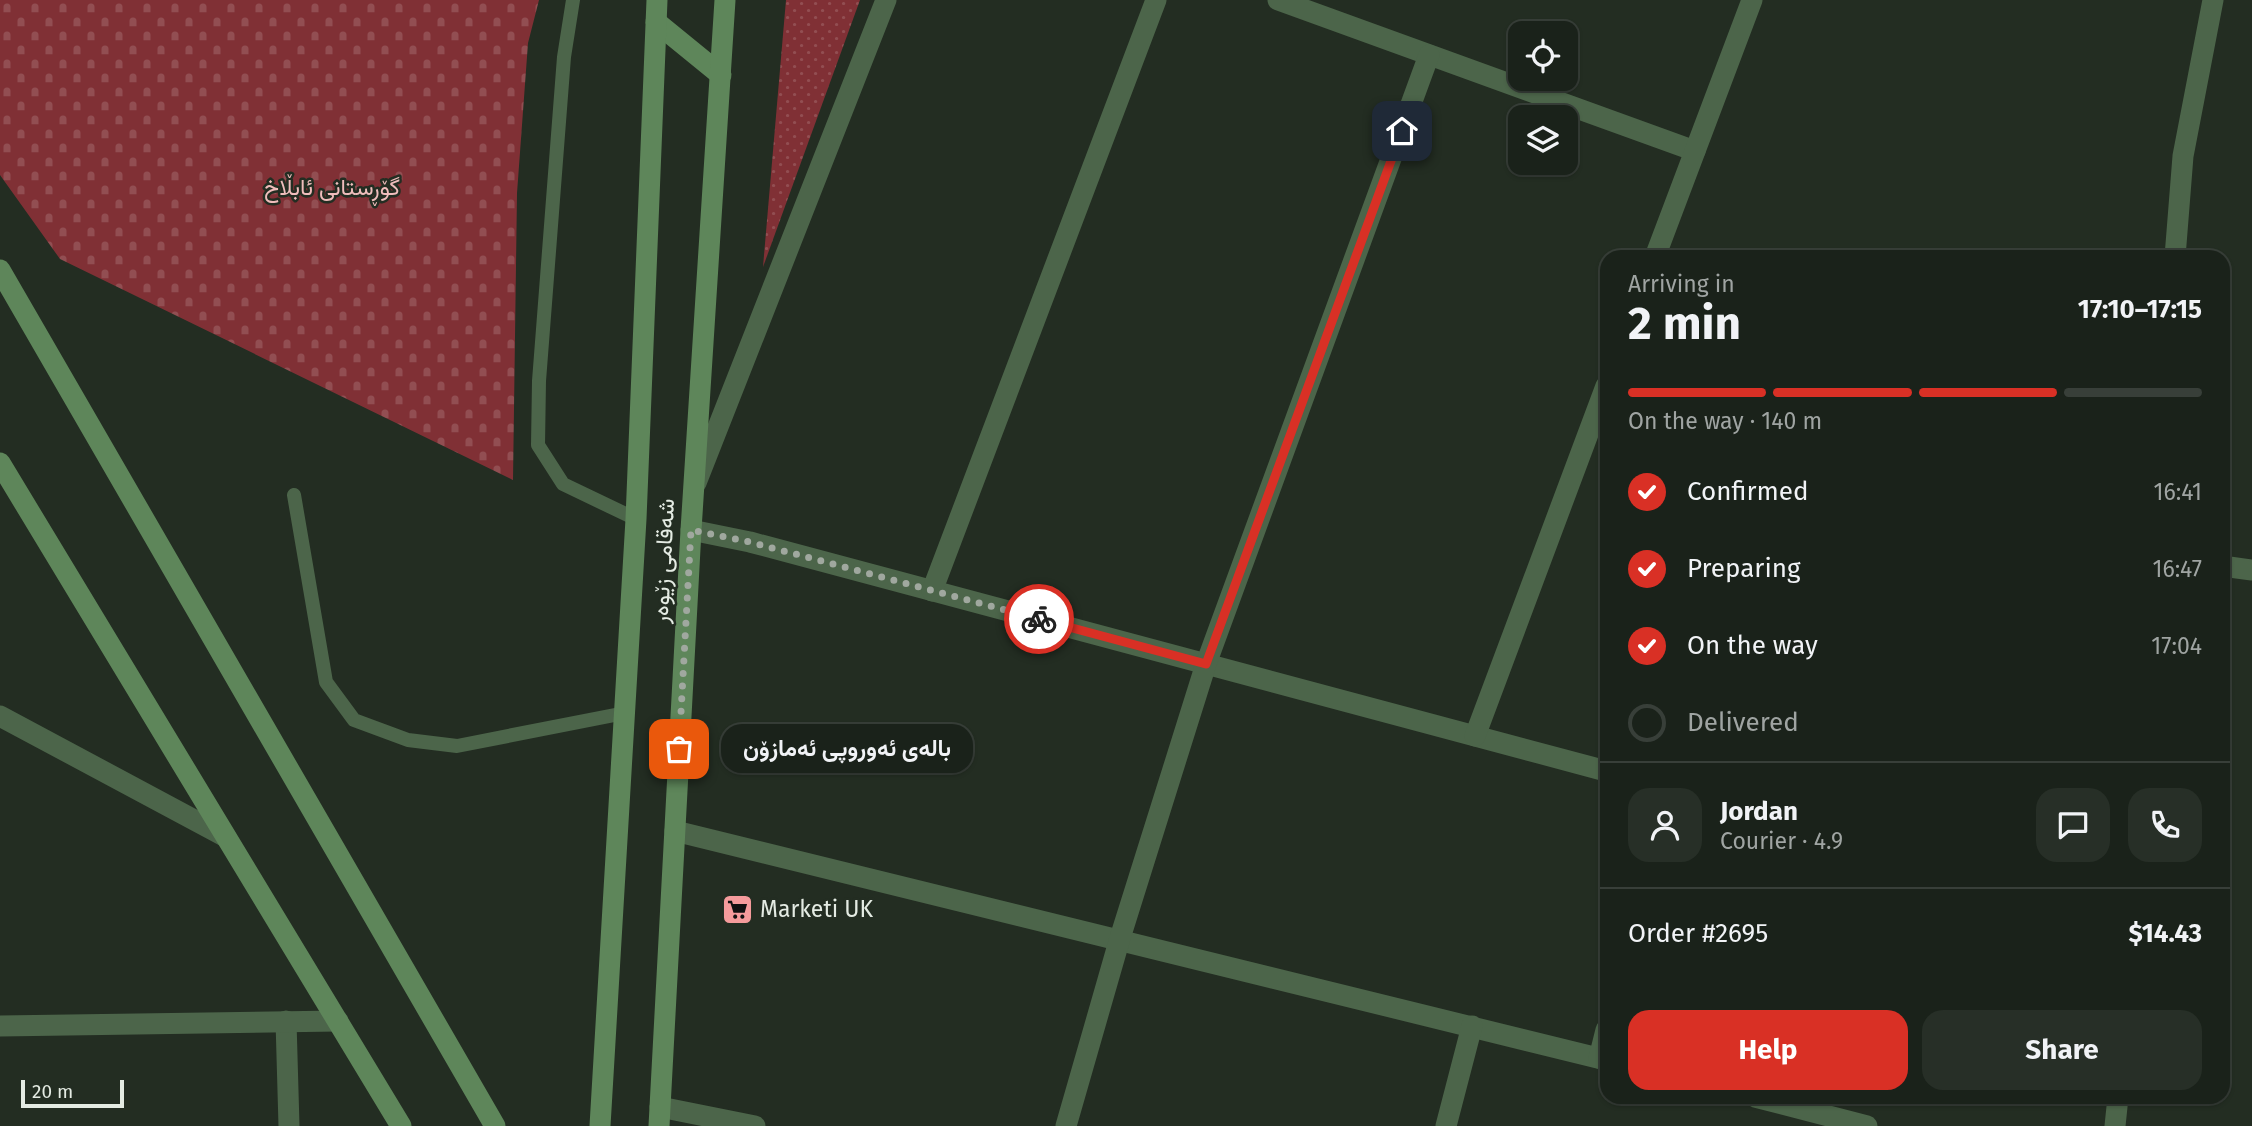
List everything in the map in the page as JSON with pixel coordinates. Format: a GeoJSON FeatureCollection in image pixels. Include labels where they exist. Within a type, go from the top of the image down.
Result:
{"type":"FeatureCollection","features":[{"type":"Feature","properties":{"kind":"main road","name":"شەقامی زێوەر"},"geometry":{"type":"LineString","coordinates":[[600,1126],[636,519],[657,0]]}},
{"type":"Feature","properties":{"kind":"main road","name":"شەقامی زێوەر"},"geometry":{"type":"LineString","coordinates":[[660,1117],[693,491],[725,0]]}},
{"type":"Feature","properties":{"kind":"main road"},"geometry":{"type":"LineString","coordinates":[[656,22],[721,75]]}},
{"type":"Feature","properties":{"kind":"main road"},"geometry":{"type":"LineString","coordinates":[[0,270],[495,1126]]}},
{"type":"Feature","properties":{"kind":"main road"},"geometry":{"type":"LineString","coordinates":[[3,476],[401,1126]]}},
{"type":"Feature","properties":{"kind":"street"},"geometry":{"type":"LineString","coordinates":[[693,491],[886,0]]}},
{"type":"Feature","properties":{"kind":"street"},"geometry":{"type":"LineString","coordinates":[[932,591],[1156,0]]}},
{"type":"Feature","properties":{"kind":"street"},"geometry":{"type":"LineString","coordinates":[[1278,0],[1695,151]]}},
{"type":"Feature","properties":{"kind":"street"},"geometry":{"type":"LineString","coordinates":[[1658,250],[1752,0]]}},
{"type":"Feature","properties":{"kind":"street"},"geometry":{"type":"LineString","coordinates":[[2176,250],[2183,156],[2213,0]]}},
{"type":"Feature","properties":{"kind":"street"},"geometry":{"type":"LineString","coordinates":[[1066,1126],[1120,938],[1206,664],[1429,55]]}},
{"type":"Feature","properties":{"kind":"street"},"geometry":{"type":"LineString","coordinates":[[1475,736],[1600,402]]}},
{"type":"Feature","properties":{"kind":"street"},"geometry":{"type":"LineString","coordinates":[[691,530],[932,591],[1600,769]]}},
{"type":"Feature","properties":{"kind":"street"},"geometry":{"type":"LineString","coordinates":[[2230,567],[2252,570]]}},
{"type":"Feature","properties":{"kind":"street"},"geometry":{"type":"LineString","coordinates":[[0,716],[226,837]]}},
{"type":"Feature","properties":{"kind":"street"},"geometry":{"type":"LineString","coordinates":[[674,831],[1120,938],[1600,1058]]}},
{"type":"Feature","properties":{"kind":"street"},"geometry":{"type":"LineString","coordinates":[[286,1021],[289,1126]]}},
{"type":"Feature","properties":{"kind":"street"},"geometry":{"type":"LineString","coordinates":[[0,1026],[338,1021]]}},
{"type":"Feature","properties":{"kind":"street"},"geometry":{"type":"LineString","coordinates":[[1446,1126],[1472,1026]]}},
{"type":"Feature","properties":{"kind":"street"},"geometry":{"type":"LineString","coordinates":[[1781,1104],[1857,1124]]}},
{"type":"Feature","properties":{"kind":"street"},"geometry":{"type":"LineString","coordinates":[[2115,1126],[2117,1104]]}},
{"type":"Feature","properties":{"kind":"street"},"geometry":{"type":"LineString","coordinates":[[660,1117],[755,1126]]}},
{"type":"Feature","properties":{"kind":"lane"},"geometry":{"type":"LineString","coordinates":[[573,0],[564,57],[539,381],[538,445],[563,484],[636,519]]}},
{"type":"Feature","properties":{"kind":"lane"},"geometry":{"type":"LineString","coordinates":[[294,495],[326,682],[354,720],[408,740],[457,746],[625,713]]}},
{"type":"Feature","properties":{"kind":"green space","name":"گۆڕستانی ئابڵاخ"},"geometry":{"type":"Polygon","coordinates":[[[0,0],[539,0],[528,43],[517,193],[513,480],[60,259],[0,175],[0,0]]]}},
{"type":"Feature","properties":{"kind":"green space"},"geometry":{"type":"Polygon","coordinates":[[[786,0],[860,0],[763,267],[786,0]]]}},
{"type":"Feature","properties":{"kind":"way so far"},"geometry":{"type":"LineString","coordinates":[[679,749],[691,530],[750,542],[1039,619]]}},
{"type":"Feature","properties":{"kind":"place","name":"بالەی ئەوروپی ئەمازۆن"},"geometry":{"type":"Point","coordinates":[679,749]}},
{"type":"Feature","properties":{"kind":"place","name":"Marketi UK"},"geometry":{"type":"Point","coordinates":[737,909]}},
{"type":"Feature","properties":{"kind":"route"},"geometry":{"type":"LineString","coordinates":[[1039,619],[1206,664],[1402,131]]}}]}
